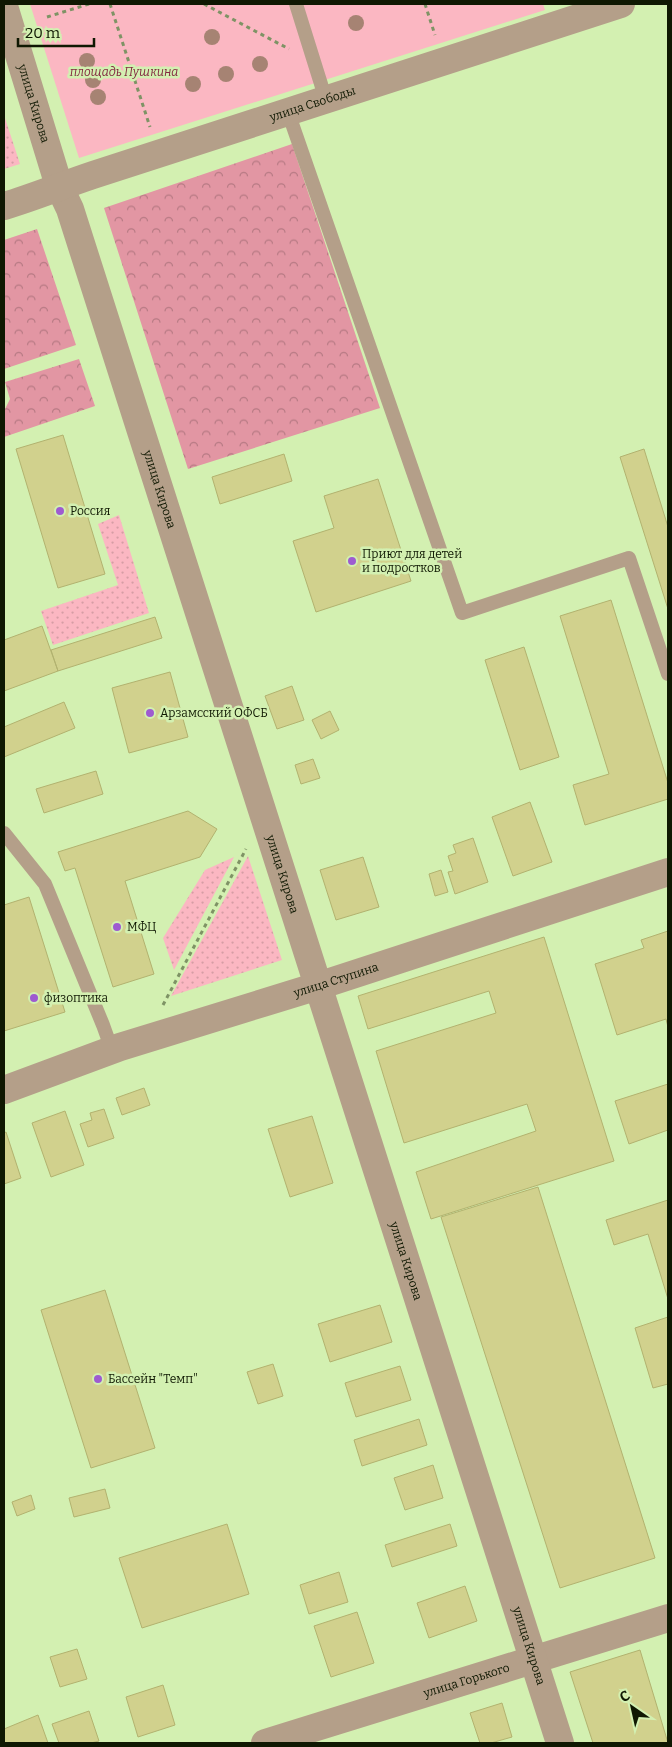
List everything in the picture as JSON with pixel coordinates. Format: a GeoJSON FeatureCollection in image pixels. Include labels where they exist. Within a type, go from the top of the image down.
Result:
{"type":"FeatureCollection","features":[{"type":"Feature","properties":{"kind":"street","name":"улица Свободы"},"geometry":{"type":"LineString","coordinates":[[4,206],[34,197],[59,186],[621,4]]}},
{"type":"Feature","properties":{"kind":"street","name":"улица Кирова"},"geometry":{"type":"LineString","coordinates":[[4,6],[59,186],[73,219],[560,1743]]}},
{"type":"Feature","properties":{"kind":"street","name":"улица Ступина"},"geometry":{"type":"LineString","coordinates":[[4,1090],[112,1050],[318,986],[668,872]]}},
{"type":"Feature","properties":{"kind":"street","name":"улица Горького"},"geometry":{"type":"LineString","coordinates":[[265,1743],[668,1618]]}},
{"type":"Feature","properties":{"kind":"lane"},"geometry":{"type":"LineString","coordinates":[[296,4],[326,100]]}},
{"type":"Feature","properties":{"kind":"lane"},"geometry":{"type":"LineString","coordinates":[[288,112],[462,613],[629,558],[668,674]]}},
{"type":"Feature","properties":{"kind":"lane"},"geometry":{"type":"LineString","coordinates":[[4,833],[45,884],[112,1050]]}},
{"type":"Feature","properties":{"kind":"path"},"geometry":{"type":"LineString","coordinates":[[47,17],[89,4]]}},
{"type":"Feature","properties":{"kind":"path"},"geometry":{"type":"LineString","coordinates":[[110,4],[150,127]]}},
{"type":"Feature","properties":{"kind":"path"},"geometry":{"type":"LineString","coordinates":[[204,4],[295,52]]}},
{"type":"Feature","properties":{"kind":"path"},"geometry":{"type":"LineString","coordinates":[[425,4],[435,35]]}},
{"type":"Feature","properties":{"kind":"path"},"geometry":{"type":"LineString","coordinates":[[163,1005],[249,842]]}},
{"type":"Feature","properties":{"kind":"green space","name":"площадь Пушкина"},"geometry":{"type":"Polygon","coordinates":[[[30,4],[543,4],[545,10],[79,158],[30,4]]]}},
{"type":"Feature","properties":{"kind":"green space"},"geometry":{"type":"Polygon","coordinates":[[[4,115],[20,164],[4,169],[4,115]]]}},
{"type":"Feature","properties":{"kind":"green space"},"geometry":{"type":"Polygon","coordinates":[[[292,144],[380,408],[188,469],[104,208],[292,144]]]}},
{"type":"Feature","properties":{"kind":"green space"},"geometry":{"type":"Polygon","coordinates":[[[37,229],[76,345],[4,369],[4,240],[37,229]]]}},
{"type":"Feature","properties":{"kind":"green space"},"geometry":{"type":"Polygon","coordinates":[[[79,359],[95,406],[4,437],[4,411],[10,399],[5,382],[79,359]]]}},
{"type":"Feature","properties":{"kind":"green space"},"geometry":{"type":"Polygon","coordinates":[[[119,515],[149,613],[53,645],[41,611],[118,585],[98,524],[119,515]]]}},
{"type":"Feature","properties":{"kind":"green space"},"geometry":{"type":"Polygon","coordinates":[[[248,856],[282,960],[171,996],[248,856]]]}},
{"type":"Feature","properties":{"kind":"green space"},"geometry":{"type":"Polygon","coordinates":[[[234,857],[174,970],[163,938],[205,870],[234,857]]]}},
{"type":"Feature","properties":{"kind":"building","name":"Россия"},"geometry":{"type":"Polygon","coordinates":[[[63,435],[105,574],[58,588],[16,449],[63,435]]]}},
{"type":"Feature","properties":{"kind":"building"},"geometry":{"type":"Polygon","coordinates":[[[644,449],[668,527],[668,609],[620,457],[644,449]]]}},
{"type":"Feature","properties":{"kind":"building"},"geometry":{"type":"Polygon","coordinates":[[[284,454],[292,481],[220,504],[212,477],[284,454]]]}},
{"type":"Feature","properties":{"kind":"building","name":"Приют для детей и подростков"},"geometry":{"type":"Polygon","coordinates":[[[378,479],[411,581],[316,612],[293,541],[334,528],[324,496],[378,479]]]}},
{"type":"Feature","properties":{"kind":"building"},"geometry":{"type":"Polygon","coordinates":[[[611,600],[668,783],[668,799],[585,825],[573,785],[609,774],[560,616],[611,600]]]}},
{"type":"Feature","properties":{"kind":"building"},"geometry":{"type":"Polygon","coordinates":[[[155,617],[162,638],[58,671],[51,650],[155,617]]]}},
{"type":"Feature","properties":{"kind":"building"},"geometry":{"type":"Polygon","coordinates":[[[42,626],[58,671],[4,691],[4,640],[42,626]]]}},
{"type":"Feature","properties":{"kind":"building"},"geometry":{"type":"Polygon","coordinates":[[[524,647],[559,757],[520,770],[485,660],[524,647]]]}},
{"type":"Feature","properties":{"kind":"building","name":"Арзамсский ОФСБ"},"geometry":{"type":"Polygon","coordinates":[[[170,672],[188,737],[129,753],[112,688],[170,672]]]}},
{"type":"Feature","properties":{"kind":"building"},"geometry":{"type":"Polygon","coordinates":[[[292,686],[304,720],[277,729],[265,696],[292,686]]]}},
{"type":"Feature","properties":{"kind":"building"},"geometry":{"type":"Polygon","coordinates":[[[64,702],[75,728],[4,757],[4,727],[64,702]]]}},
{"type":"Feature","properties":{"kind":"building"},"geometry":{"type":"Polygon","coordinates":[[[330,711],[339,730],[321,739],[312,720],[330,711]]]}},
{"type":"Feature","properties":{"kind":"building"},"geometry":{"type":"Polygon","coordinates":[[[313,759],[320,778],[301,784],[295,765],[313,759]]]}},
{"type":"Feature","properties":{"kind":"building"},"geometry":{"type":"Polygon","coordinates":[[[96,771],[103,794],[44,813],[36,789],[96,771]]]}},
{"type":"Feature","properties":{"kind":"building"},"geometry":{"type":"Polygon","coordinates":[[[530,802],[552,862],[513,876],[492,817],[530,802]]]}},
{"type":"Feature","properties":{"kind":"building","name":"МФЦ"},"geometry":{"type":"Polygon","coordinates":[[[188,811],[217,829],[200,857],[125,881],[154,974],[113,987],[75,868],[65,871],[58,852],[188,811]]]}},
{"type":"Feature","properties":{"kind":"building"},"geometry":{"type":"Polygon","coordinates":[[[473,838],[488,882],[455,894],[448,872],[453,871],[448,856],[456,853],[453,845],[473,838]]]}},
{"type":"Feature","properties":{"kind":"building"},"geometry":{"type":"Polygon","coordinates":[[[363,857],[379,907],[336,920],[320,870],[363,857]]]}},
{"type":"Feature","properties":{"kind":"building"},"geometry":{"type":"Polygon","coordinates":[[[441,870],[448,892],[435,896],[429,874],[441,870]]]}},
{"type":"Feature","properties":{"kind":"building"},"geometry":{"type":"Polygon","coordinates":[[[29,897],[65,1012],[4,1031],[4,905],[29,897]]]}},
{"type":"Feature","properties":{"kind":"building"},"geometry":{"type":"Polygon","coordinates":[[[668,931],[668,1027],[666,1019],[617,1035],[595,964],[644,948],[641,940],[668,931]]]}},
{"type":"Feature","properties":{"kind":"building"},"geometry":{"type":"Polygon","coordinates":[[[544,937],[614,1161],[431,1219],[416,1172],[536,1131],[527,1104],[404,1143],[376,1051],[496,1013],[489,991],[368,1029],[358,996],[544,937]]]}},
{"type":"Feature","properties":{"kind":"building"},"geometry":{"type":"Polygon","coordinates":[[[668,1084],[668,1130],[629,1144],[615,1101],[668,1084]]]}},
{"type":"Feature","properties":{"kind":"building"},"geometry":{"type":"Polygon","coordinates":[[[144,1088],[150,1105],[122,1115],[116,1098],[144,1088]]]}},
{"type":"Feature","properties":{"kind":"building"},"geometry":{"type":"Polygon","coordinates":[[[104,1109],[114,1138],[88,1147],[80,1124],[92,1120],[90,1113],[104,1109]]]}},
{"type":"Feature","properties":{"kind":"building"},"geometry":{"type":"Polygon","coordinates":[[[65,1111],[84,1165],[51,1177],[32,1123],[65,1111]]]}},
{"type":"Feature","properties":{"kind":"building"},"geometry":{"type":"Polygon","coordinates":[[[312,1116],[333,1183],[290,1197],[268,1129],[312,1116]]]}},
{"type":"Feature","properties":{"kind":"building"},"geometry":{"type":"Polygon","coordinates":[[[6,1132],[21,1178],[4,1184],[4,1133],[6,1132]]]}},
{"type":"Feature","properties":{"kind":"building"},"geometry":{"type":"Polygon","coordinates":[[[538,1187],[655,1558],[560,1588],[441,1217],[538,1187]]]}},
{"type":"Feature","properties":{"kind":"building"},"geometry":{"type":"Polygon","coordinates":[[[668,1200],[668,1299],[648,1234],[614,1245],[606,1220],[668,1200]]]}},
{"type":"Feature","properties":{"kind":"building","name":"Бассейн \"Темп\""},"geometry":{"type":"Polygon","coordinates":[[[105,1290],[155,1448],[91,1468],[41,1310],[105,1290]]]}},
{"type":"Feature","properties":{"kind":"building"},"geometry":{"type":"Polygon","coordinates":[[[380,1305],[392,1342],[330,1362],[318,1324],[380,1305]]]}},
{"type":"Feature","properties":{"kind":"building"},"geometry":{"type":"Polygon","coordinates":[[[668,1317],[668,1384],[653,1388],[635,1328],[668,1317]]]}},
{"type":"Feature","properties":{"kind":"building"},"geometry":{"type":"Polygon","coordinates":[[[273,1364],[283,1396],[258,1404],[247,1372],[273,1364]]]}},
{"type":"Feature","properties":{"kind":"building"},"geometry":{"type":"Polygon","coordinates":[[[400,1366],[411,1400],[356,1417],[345,1383],[400,1366]]]}},
{"type":"Feature","properties":{"kind":"building"},"geometry":{"type":"Polygon","coordinates":[[[419,1419],[427,1445],[362,1466],[354,1440],[419,1419]]]}},
{"type":"Feature","properties":{"kind":"building"},"geometry":{"type":"Polygon","coordinates":[[[433,1465],[443,1498],[405,1510],[394,1478],[433,1465]]]}},
{"type":"Feature","properties":{"kind":"building"},"geometry":{"type":"Polygon","coordinates":[[[105,1489],[110,1508],[74,1517],[69,1498],[105,1489]]]}},
{"type":"Feature","properties":{"kind":"building"},"geometry":{"type":"Polygon","coordinates":[[[31,1495],[35,1509],[17,1516],[12,1502],[31,1495]]]}},
{"type":"Feature","properties":{"kind":"building"},"geometry":{"type":"Polygon","coordinates":[[[227,1524],[249,1594],[142,1628],[119,1558],[227,1524]]]}},
{"type":"Feature","properties":{"kind":"building"},"geometry":{"type":"Polygon","coordinates":[[[450,1524],[457,1546],[392,1567],[385,1545],[450,1524]]]}},
{"type":"Feature","properties":{"kind":"building"},"geometry":{"type":"Polygon","coordinates":[[[339,1572],[348,1602],[309,1614],[300,1585],[339,1572]]]}},
{"type":"Feature","properties":{"kind":"building"},"geometry":{"type":"Polygon","coordinates":[[[465,1586],[477,1621],[429,1638],[417,1603],[465,1586]]]}},
{"type":"Feature","properties":{"kind":"building"},"geometry":{"type":"Polygon","coordinates":[[[357,1612],[374,1663],[331,1677],[314,1626],[357,1612]]]}},
{"type":"Feature","properties":{"kind":"building"},"geometry":{"type":"Polygon","coordinates":[[[77,1649],[87,1679],[60,1687],[50,1657],[77,1649]]]}},
{"type":"Feature","properties":{"kind":"building"},"geometry":{"type":"Polygon","coordinates":[[[640,1650],[668,1743],[593,1743],[570,1672],[640,1650]]]}},
{"type":"Feature","properties":{"kind":"building"},"geometry":{"type":"Polygon","coordinates":[[[163,1685],[175,1725],[138,1737],[126,1697],[163,1685]]]}},
{"type":"Feature","properties":{"kind":"building"},"geometry":{"type":"Polygon","coordinates":[[[502,1703],[512,1737],[491,1743],[480,1743],[470,1713],[502,1703]]]}},
{"type":"Feature","properties":{"kind":"building"},"geometry":{"type":"Polygon","coordinates":[[[89,1711],[99,1741],[91,1743],[59,1743],[52,1724],[89,1711]]]}},
{"type":"Feature","properties":{"kind":"building"},"geometry":{"type":"Polygon","coordinates":[[[38,1715],[48,1743],[4,1743],[4,1729],[38,1715]]]}},
{"type":"Feature","properties":{"kind":"place","name":"Россия"},"geometry":{"type":"Point","coordinates":[60,511]}},
{"type":"Feature","properties":{"kind":"place","name":"Приют для детей и подростков"},"geometry":{"type":"Point","coordinates":[352,561]}},
{"type":"Feature","properties":{"kind":"place","name":"Арзамсский ОФСБ"},"geometry":{"type":"Point","coordinates":[150,713]}},
{"type":"Feature","properties":{"kind":"place","name":"МФЦ"},"geometry":{"type":"Point","coordinates":[117,927]}},
{"type":"Feature","properties":{"kind":"place","name":"физоптика"},"geometry":{"type":"Point","coordinates":[34,998]}},
{"type":"Feature","properties":{"kind":"place","name":"Бассейн \"Темп\""},"geometry":{"type":"Point","coordinates":[98,1379]}}]}
